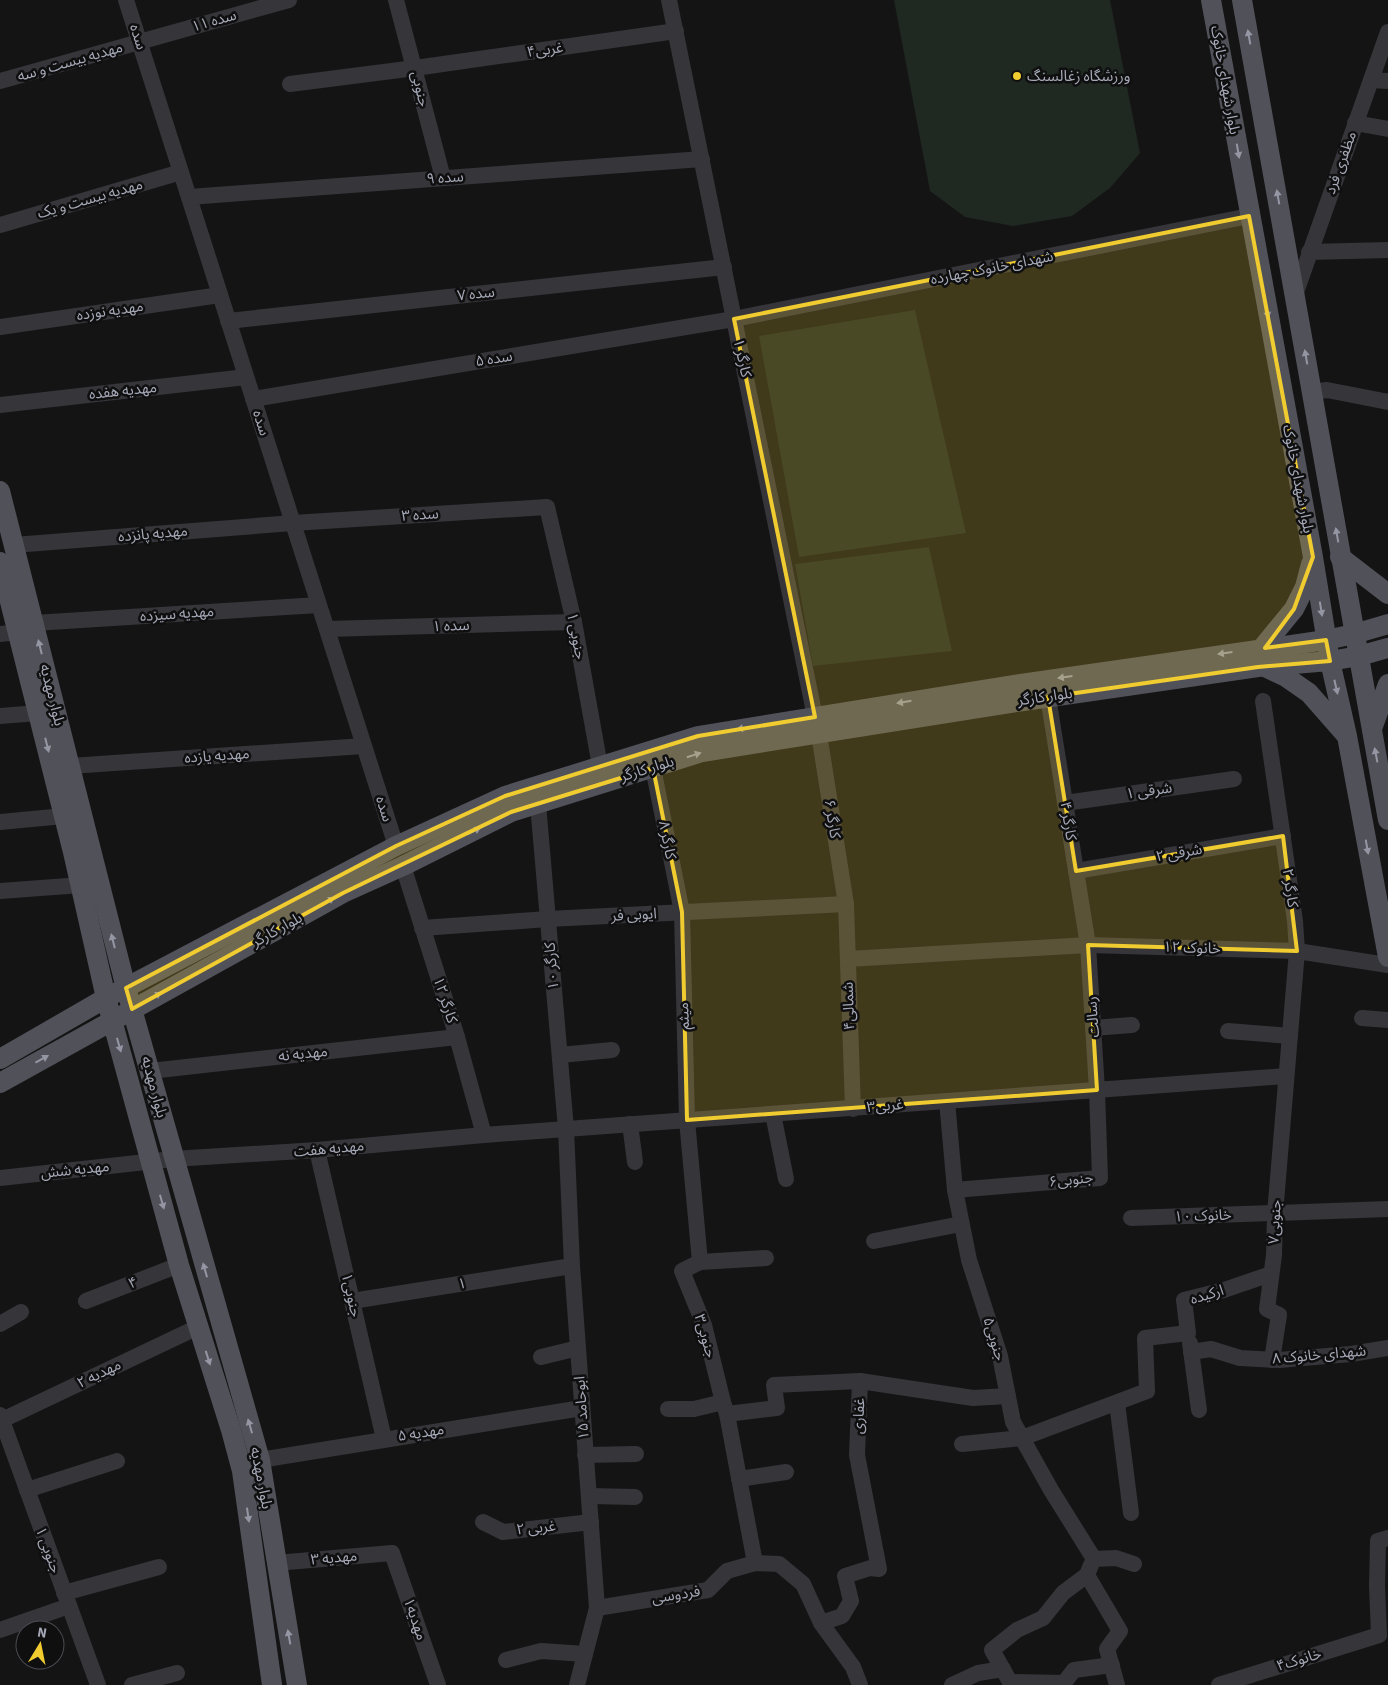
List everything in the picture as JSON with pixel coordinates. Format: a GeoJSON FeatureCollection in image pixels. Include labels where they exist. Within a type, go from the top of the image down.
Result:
{"type":"FeatureCollection","features":[{"type":"Feature","properties":{"kind":"main road","name":"بلوار شهدای خانوک"},"geometry":{"type":"LineString","coordinates":[[1211,0],[1313,557],[1326,640],[1347,736],[1388,957]]}},
{"type":"Feature","properties":{"kind":"main road","name":"بلوار شهدای خانوک"},"geometry":{"type":"LineString","coordinates":[[1242,0],[1388,820]]}},
{"type":"Feature","properties":{"kind":"main road","name":"بلوار مهدیه"},"geometry":{"type":"LineString","coordinates":[[0,491],[14,545],[17,630],[70,766],[82,851],[81,885],[106,998],[179,1265],[242,1471],[272,1685]]}},
{"type":"Feature","properties":{"kind":"main road"},"geometry":{"type":"LineString","coordinates":[[1313,557],[1305,587],[1264,657],[1286,677],[1308,693],[1347,736]]}},
{"type":"Feature","properties":{"kind":"main road"},"geometry":{"type":"LineString","coordinates":[[1340,557],[1388,594]]}},
{"type":"Feature","properties":{"kind":"main road","name":"بلوار مهدیه"},"geometry":{"type":"LineString","coordinates":[[0,562],[64,816],[82,851],[126,988],[150,1070],[173,1160],[260,1460],[297,1685]]}},
{"type":"Feature","properties":{"kind":"main road","name":"بلوار کارگر"},"geometry":{"type":"LineString","coordinates":[[4,1057],[106,998],[396,846],[505,796],[600,766],[698,736],[817,725],[1048,697],[1264,657],[1388,624]]}},
{"type":"Feature","properties":{"kind":"main road","name":"بلوار کارگر"},"geometry":{"type":"LineString","coordinates":[[0,1082],[343,893],[404,866],[512,812],[702,752],[817,725],[1013,685],[1264,657],[1330,661],[1388,648]]}},
{"type":"Feature","properties":{"kind":"main road"},"geometry":{"type":"LineString","coordinates":[[1371,731],[1388,684]]}},
{"type":"Feature","properties":{"kind":"main road"},"geometry":{"type":"LineString","coordinates":[[4,1057],[18,1072]]}},
{"type":"Feature","properties":{"kind":"street","name":"سده"},"geometry":{"type":"LineString","coordinates":[[126,0],[396,846]]}},
{"type":"Feature","properties":{"kind":"street","name":"سده ۱۱"},"geometry":{"type":"LineString","coordinates":[[139,42],[289,0]]}},
{"type":"Feature","properties":{"kind":"street","name":"جنوبی"},"geometry":{"type":"LineString","coordinates":[[396,0],[443,178]]}},
{"type":"Feature","properties":{"kind":"street","name":"کارگر ۱"},"geometry":{"type":"LineString","coordinates":[[669,0],[817,725]]}},
{"type":"Feature","properties":{"kind":"street","name":"غربی۴"},"geometry":{"type":"LineString","coordinates":[[290,84],[676,31]]}},
{"type":"Feature","properties":{"kind":"street","name":"مظفری فرد"},"geometry":{"type":"LineString","coordinates":[[1295,295],[1388,32]]}},
{"type":"Feature","properties":{"kind":"street","name":"مهدیه بیست و سه"},"geometry":{"type":"LineString","coordinates":[[0,81],[139,42]]}},
{"type":"Feature","properties":{"kind":"street"},"geometry":{"type":"LineString","coordinates":[[1371,80],[1388,81]]}},
{"type":"Feature","properties":{"kind":"street"},"geometry":{"type":"LineString","coordinates":[[1355,123],[1388,129]]}},
{"type":"Feature","properties":{"kind":"street","name":"سده ۹"},"geometry":{"type":"LineString","coordinates":[[189,198],[702,159]]}},
{"type":"Feature","properties":{"kind":"street","name":"مهدیه بیست و یک"},"geometry":{"type":"LineString","coordinates":[[0,225],[180,172]]}},
{"type":"Feature","properties":{"kind":"street","name":"شهدای خانوک چهارده"},"geometry":{"type":"LineString","coordinates":[[734,319],[1250,216]]}},
{"type":"Feature","properties":{"kind":"street"},"geometry":{"type":"LineString","coordinates":[[1309,252],[1388,250]]}},
{"type":"Feature","properties":{"kind":"street","name":"سده ۷"},"geometry":{"type":"LineString","coordinates":[[228,321],[724,267]]}},
{"type":"Feature","properties":{"kind":"street","name":"مهدیه نوزده"},"geometry":{"type":"LineString","coordinates":[[0,327],[220,295]]}},
{"type":"Feature","properties":{"kind":"street","name":"سده ۵"},"geometry":{"type":"LineString","coordinates":[[253,398],[734,319]]}},
{"type":"Feature","properties":{"kind":"street","name":"مهدیه هفده"},"geometry":{"type":"LineString","coordinates":[[0,405],[246,377]]}},
{"type":"Feature","properties":{"kind":"street"},"geometry":{"type":"LineString","coordinates":[[1312,392],[1327,390],[1388,402]]}},
{"type":"Feature","properties":{"kind":"street","name":"سده ۳"},"geometry":{"type":"LineString","coordinates":[[293,523],[547,507]]}},
{"type":"Feature","properties":{"kind":"street","name":"۱ جنوبی"},"geometry":{"type":"LineString","coordinates":[[547,507],[574,622],[600,766]]}},
{"type":"Feature","properties":{"kind":"street","name":"مهدیه پانزده"},"geometry":{"type":"LineString","coordinates":[[14,545],[293,523]]}},
{"type":"Feature","properties":{"kind":"street","name":"مهدیه سیزده"},"geometry":{"type":"LineString","coordinates":[[17,630],[319,605]]}},
{"type":"Feature","properties":{"kind":"street","name":"سده ۱"},"geometry":{"type":"LineString","coordinates":[[327,629],[574,622]]}},
{"type":"Feature","properties":{"kind":"street","name":"کارگر ۴"},"geometry":{"type":"LineString","coordinates":[[1048,697],[1088,945]]}},
{"type":"Feature","properties":{"kind":"street","name":"کارگر ۲"},"geometry":{"type":"LineString","coordinates":[[1263,702],[1295,921],[1297,951],[1286,1076]]}},
{"type":"Feature","properties":{"kind":"street"},"geometry":{"type":"LineString","coordinates":[[0,716],[38,713]]}},
{"type":"Feature","properties":{"kind":"street","name":"کارگر ۶"},"geometry":{"type":"LineString","coordinates":[[817,725],[846,904]]}},
{"type":"Feature","properties":{"kind":"street","name":"مهدیه یازده"},"geometry":{"type":"LineString","coordinates":[[70,766],[364,746]]}},
{"type":"Feature","properties":{"kind":"street","name":"کارگر ۸"},"geometry":{"type":"LineString","coordinates":[[653,768],[682,912]]}},
{"type":"Feature","properties":{"kind":"street","name":"شرقی ۱"},"geometry":{"type":"LineString","coordinates":[[1065,803],[1234,779]]}},
{"type":"Feature","properties":{"kind":"street","name":"کارگر ۱۰"},"geometry":{"type":"LineString","coordinates":[[538,804],[566,1129]]}},
{"type":"Feature","properties":{"kind":"street"},"geometry":{"type":"LineString","coordinates":[[0,822],[64,816]]}},
{"type":"Feature","properties":{"kind":"street","name":"شرقی ۲"},"geometry":{"type":"LineString","coordinates":[[1076,871],[1282,836]]}},
{"type":"Feature","properties":{"kind":"street","name":"کارگر ۱۲"},"geometry":{"type":"LineString","coordinates":[[404,866],[457,1037],[484,1135]]}},
{"type":"Feature","properties":{"kind":"street"},"geometry":{"type":"LineString","coordinates":[[0,891],[81,885]]}},
{"type":"Feature","properties":{"kind":"street","name":"ایوبی فر"},"geometry":{"type":"LineString","coordinates":[[422,928],[548,919],[846,904]]}},
{"type":"Feature","properties":{"kind":"street","name":"شمالی۴"},"geometry":{"type":"LineString","coordinates":[[846,904],[853,1109]]}},
{"type":"Feature","properties":{"kind":"street","name":"میثم"},"geometry":{"type":"LineString","coordinates":[[682,912],[687,1120]]}},
{"type":"Feature","properties":{"kind":"street","name":"خانوک ۱۲"},"geometry":{"type":"LineString","coordinates":[[848,959],[1088,945],[1297,951],[1388,965]]}},
{"type":"Feature","properties":{"kind":"street","name":"رسالت"},"geometry":{"type":"LineString","coordinates":[[1088,945],[1097,1090]]}},
{"type":"Feature","properties":{"kind":"street"},"geometry":{"type":"LineString","coordinates":[[1362,1018],[1388,1020]]}},
{"type":"Feature","properties":{"kind":"street"},"geometry":{"type":"LineString","coordinates":[[1094,1028],[1132,1025]]}},
{"type":"Feature","properties":{"kind":"street"},"geometry":{"type":"LineString","coordinates":[[1228,1031],[1290,1036]]}},
{"type":"Feature","properties":{"kind":"street","name":"مهدیه نه"},"geometry":{"type":"LineString","coordinates":[[150,1070],[457,1037]]}},
{"type":"Feature","properties":{"kind":"street"},"geometry":{"type":"LineString","coordinates":[[560,1055],[612,1050]]}},
{"type":"Feature","properties":{"kind":"street","name":"غربی۳"},"geometry":{"type":"LineString","coordinates":[[484,1135],[1286,1076]]}},
{"type":"Feature","properties":{"kind":"street","name":"جنوبی۷"},"geometry":{"type":"LineString","coordinates":[[1272,1360],[1279,1314],[1267,1308],[1286,1076]]}},
{"type":"Feature","properties":{"kind":"street","name":"جنوبی۶"},"geometry":{"type":"LineString","coordinates":[[955,1190],[1100,1178],[1097,1090]]}},
{"type":"Feature","properties":{"kind":"street","name":"جنوبی۵"},"geometry":{"type":"LineString","coordinates":[[947,1101],[955,1190],[961,1224],[969,1260],[1000,1356],[1013,1422],[1051,1490],[1094,1559]]}},
{"type":"Feature","properties":{"kind":"street"},"geometry":{"type":"LineString","coordinates":[[773,1114],[786,1179]]}},
{"type":"Feature","properties":{"kind":"street"},"geometry":{"type":"LineString","coordinates":[[687,1120],[700,1262],[766,1258]]}},
{"type":"Feature","properties":{"kind":"street"},"geometry":{"type":"LineString","coordinates":[[630,1124],[634,1162]]}},
{"type":"Feature","properties":{"kind":"street","name":"ابوحامد ۱۵"},"geometry":{"type":"LineString","coordinates":[[566,1129],[572,1266],[597,1608],[578,1685]]}},
{"type":"Feature","properties":{"kind":"street","name":"مهدیه هفت"},"geometry":{"type":"LineString","coordinates":[[151,1163],[484,1135]]}},
{"type":"Feature","properties":{"kind":"street","name":"جنوبی۱"},"geometry":{"type":"LineString","coordinates":[[318,1150],[384,1439]]}},
{"type":"Feature","properties":{"kind":"street","name":"مهدیه شش"},"geometry":{"type":"LineString","coordinates":[[0,1178],[151,1163]]}},
{"type":"Feature","properties":{"kind":"street","name":"خانوک ۱۰"},"geometry":{"type":"LineString","coordinates":[[1131,1218],[1388,1209]]}},
{"type":"Feature","properties":{"kind":"street"},"geometry":{"type":"LineString","coordinates":[[874,1241],[961,1224]]}},
{"type":"Feature","properties":{"kind":"street","name":"جنوبی۳"},"geometry":{"type":"LineString","coordinates":[[700,1262],[682,1271],[704,1325],[725,1408],[755,1563]]}},
{"type":"Feature","properties":{"kind":"street","name":"۴"},"geometry":{"type":"LineString","coordinates":[[86,1301],[179,1265]]}},
{"type":"Feature","properties":{"kind":"street","name":"۱"},"geometry":{"type":"LineString","coordinates":[[352,1301],[572,1266]]}},
{"type":"Feature","properties":{"kind":"street","name":"ارکیده"},"geometry":{"type":"LineString","coordinates":[[1188,1333],[1184,1300],[1224,1290],[1271,1274]]}},
{"type":"Feature","properties":{"kind":"street"},"geometry":{"type":"LineString","coordinates":[[0,1324],[21,1312]]}},
{"type":"Feature","properties":{"kind":"street","name":"مهدیه ۲"},"geometry":{"type":"LineString","coordinates":[[1,1419],[198,1327]]}},
{"type":"Feature","properties":{"kind":"street"},"geometry":{"type":"LineString","coordinates":[[962,1444],[1022,1438],[1147,1391],[1145,1338],[1188,1333],[1199,1410]]}},
{"type":"Feature","properties":{"kind":"street"},"geometry":{"type":"LineString","coordinates":[[541,1357],[578,1348]]}},
{"type":"Feature","properties":{"kind":"street","name":"شهدای خانوک ۸"},"geometry":{"type":"LineString","coordinates":[[1191,1352],[1211,1349],[1240,1358],[1272,1360],[1351,1354],[1388,1348]]}},
{"type":"Feature","properties":{"kind":"street"},"geometry":{"type":"LineString","coordinates":[[668,1409],[777,1408],[774,1385],[860,1381]]}},
{"type":"Feature","properties":{"kind":"street","name":"غفاری"},"geometry":{"type":"LineString","coordinates":[[821,1623],[842,1616],[851,1601],[845,1576],[870,1568],[879,1569],[857,1454],[860,1381],[973,1398],[1008,1396]]}},
{"type":"Feature","properties":{"kind":"street"},"geometry":{"type":"LineString","coordinates":[[1117,1402],[1131,1512]]}},
{"type":"Feature","properties":{"kind":"street","name":"مهدیه ۵"},"geometry":{"type":"LineString","coordinates":[[260,1460],[582,1408]]}},
{"type":"Feature","properties":{"kind":"street","name":"۱ جنوبی"},"geometry":{"type":"LineString","coordinates":[[1,1419],[98,1685]]}},
{"type":"Feature","properties":{"kind":"street"},"geometry":{"type":"LineString","coordinates":[[586,1455],[636,1454]]}},
{"type":"Feature","properties":{"kind":"street"},"geometry":{"type":"LineString","coordinates":[[27,1490],[117,1461]]}},
{"type":"Feature","properties":{"kind":"street"},"geometry":{"type":"LineString","coordinates":[[739,1479],[786,1472]]}},
{"type":"Feature","properties":{"kind":"street"},"geometry":{"type":"LineString","coordinates":[[589,1496],[636,1498]]}},
{"type":"Feature","properties":{"kind":"street","name":"۲ غربی"},"geometry":{"type":"LineString","coordinates":[[483,1522],[503,1532],[591,1522]]}},
{"type":"Feature","properties":{"kind":"street"},"geometry":{"type":"LineString","coordinates":[[1383,1639],[1377,1586],[1378,1542],[1388,1538]]}},
{"type":"Feature","properties":{"kind":"street","name":"مهدیه ۳"},"geometry":{"type":"LineString","coordinates":[[276,1563],[392,1553]]}},
{"type":"Feature","properties":{"kind":"street","name":"مهدیه۱"},"geometry":{"type":"LineString","coordinates":[[392,1553],[438,1685]]}},
{"type":"Feature","properties":{"kind":"street"},"geometry":{"type":"LineString","coordinates":[[1112,1665],[1074,1670],[1064,1682],[1010,1682],[992,1650],[1017,1630],[1043,1618],[1062,1593],[1087,1575],[1094,1559],[1116,1558],[1134,1564]]}},
{"type":"Feature","properties":{"kind":"street","name":"فردوسی"},"geometry":{"type":"LineString","coordinates":[[597,1608],[708,1590],[727,1571],[755,1563],[779,1564],[803,1584],[821,1623],[853,1667],[860,1685]]}},
{"type":"Feature","properties":{"kind":"street"},"geometry":{"type":"LineString","coordinates":[[0,1630],[66,1599],[159,1567]]}},
{"type":"Feature","properties":{"kind":"street"},"geometry":{"type":"LineString","coordinates":[[1087,1575],[1120,1631],[1107,1649],[1117,1685]]}},
{"type":"Feature","properties":{"kind":"street","name":"خانوک۴"},"geometry":{"type":"LineString","coordinates":[[1221,1685],[1383,1639]]}},
{"type":"Feature","properties":{"kind":"street"},"geometry":{"type":"LineString","coordinates":[[506,1660],[541,1651],[586,1654]]}},
{"type":"Feature","properties":{"kind":"street"},"geometry":{"type":"LineString","coordinates":[[952,1685],[978,1673],[1003,1669]]}},
{"type":"Feature","properties":{"kind":"street"},"geometry":{"type":"LineString","coordinates":[[132,1685],[177,1673]]}},
{"type":"Feature","properties":{"kind":"highlighted area"},"geometry":{"type":"Polygon","coordinates":[[[1249,216],[1313,557],[1294,609],[1265,648],[1326,640],[1330,661],[1258,667],[1048,697],[1076,871],[1283,836],[1297,951],[1088,945],[1097,1090],[687,1120],[682,912],[653,768],[511,812],[343,893],[132,1009],[126,988],[396,846],[505,796],[698,736],[815,717],[734,319],[1249,216]]]}},
{"type":"Feature","properties":{"kind":"shaded area","name":"ورزشگاه زغالسنگ"},"geometry":{"type":"Polygon","coordinates":[[[894,0],[1110,0],[1140,153],[1110,188],[1072,216],[1013,226],[965,217],[930,191],[894,0]]]}},
{"type":"Feature","properties":{"kind":"shaded area"},"geometry":{"type":"Polygon","coordinates":[[[915,310],[966,533],[799,557],[759,336],[915,310]]]}},
{"type":"Feature","properties":{"kind":"shaded area"},"geometry":{"type":"Polygon","coordinates":[[[929,547],[952,651],[813,666],[795,564],[929,547]]]}},
{"type":"Feature","properties":{"kind":"place","name":"ورزشگاه زغالسنگ"},"geometry":{"type":"Point","coordinates":[1017,76]}}]}
